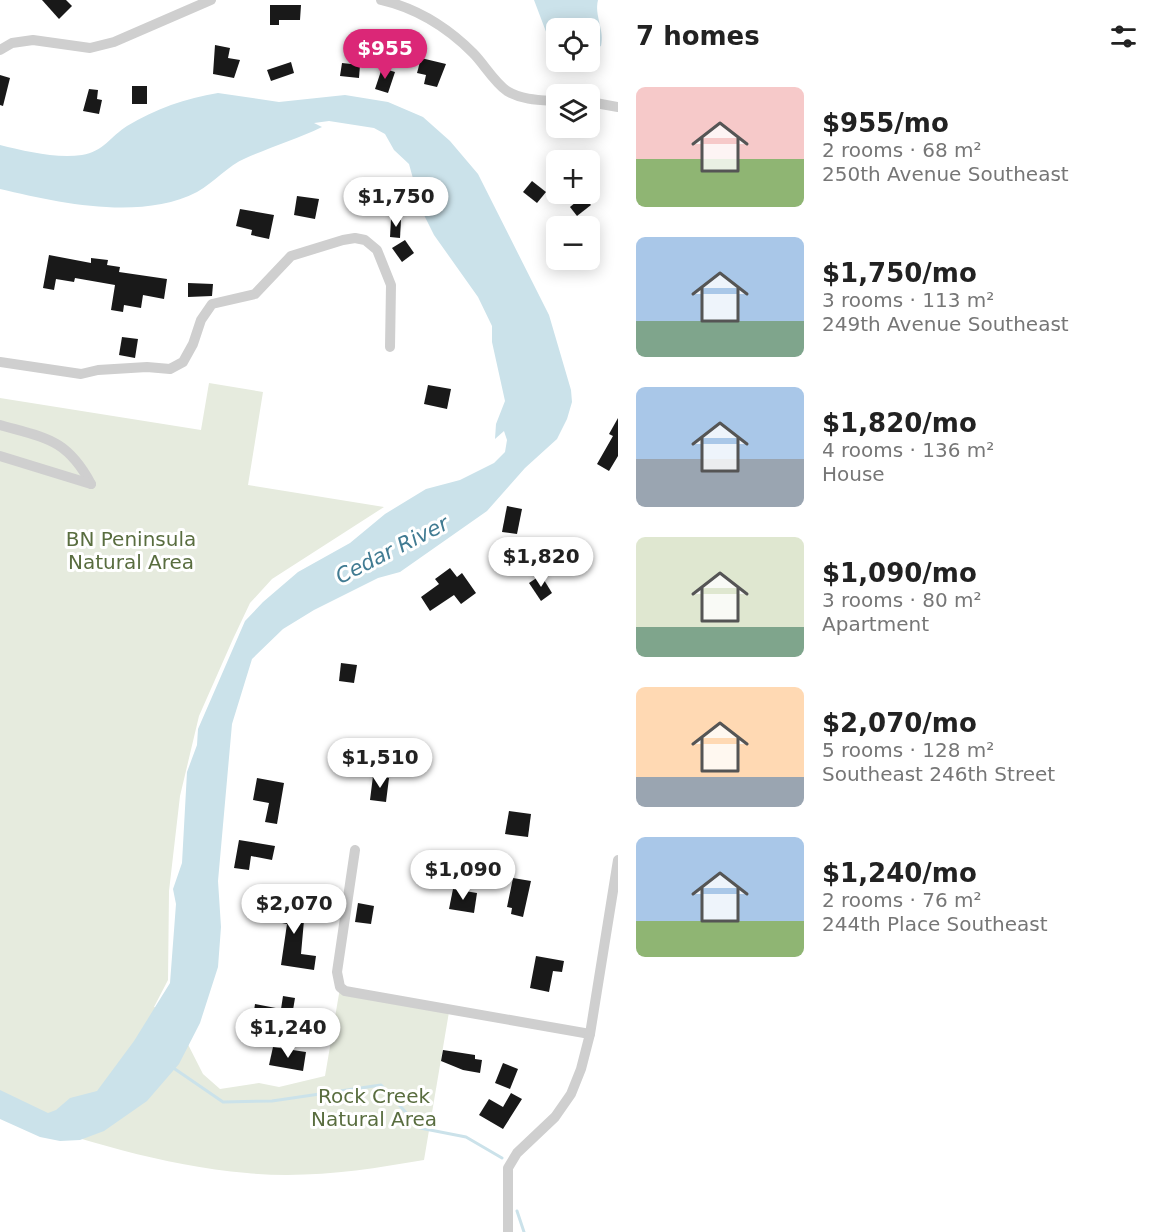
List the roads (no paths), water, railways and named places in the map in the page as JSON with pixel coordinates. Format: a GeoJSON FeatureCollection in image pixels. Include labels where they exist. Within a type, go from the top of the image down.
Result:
{"type":"FeatureCollection","features":[{"type":"Feature","properties":{"kind":"street"},"geometry":{"type":"LineString","coordinates":[[0,50],[12,43],[33,40],[90,48],[114,42],[211,0]]}},
{"type":"Feature","properties":{"kind":"street"},"geometry":{"type":"LineString","coordinates":[[381,0],[404,5],[429,17],[472,52],[506,90],[530,100],[546,101]]}},
{"type":"Feature","properties":{"kind":"street"},"geometry":{"type":"LineString","coordinates":[[600,103],[618,106]]}},
{"type":"Feature","properties":{"kind":"street"},"geometry":{"type":"LineString","coordinates":[[0,362],[81,374],[98,370],[137,367],[170,369],[183,362],[193,344],[201,320],[212,304],[255,294],[291,256],[355,238],[365,240],[377,250],[390,285],[390,347]]}},
{"type":"Feature","properties":{"kind":"street"},"geometry":{"type":"LineString","coordinates":[[0,425],[65,447],[82,467],[91,484],[0,456]]}},
{"type":"Feature","properties":{"kind":"street"},"geometry":{"type":"LineString","coordinates":[[355,850],[337,972],[340,987],[350,993],[590,1034]]}},
{"type":"Feature","properties":{"kind":"street"},"geometry":{"type":"LineString","coordinates":[[508,1232],[508,1168],[517,1153],[555,1117],[571,1094],[590,1034],[618,860]]}},
{"type":"Feature","properties":{"kind":"water"},"geometry":{"type":"Polygon","coordinates":[[[534,0],[598,0],[598,18],[546,18],[546,32],[534,0]]]}},
{"type":"Feature","properties":{"kind":"water"},"geometry":{"type":"Polygon","coordinates":[[[600,25],[602,34],[600,46],[600,25]]]}},
{"type":"Feature","properties":{"kind":"water","name":"Cedar River"},"geometry":{"type":"Polygon","coordinates":[[[218,93],[279,102],[345,95],[388,102],[423,117],[450,141],[478,174],[549,315],[571,390],[572,402],[557,439],[525,468],[487,511],[400,572],[378,578],[314,610],[283,629],[252,659],[232,724],[218,881],[221,927],[218,967],[200,1023],[179,1064],[147,1101],[104,1131],[80,1140],[60,1141],[40,1137],[0,1119],[0,1090],[48,1113],[56,1110],[70,1098],[97,1091],[134,1041],[170,983],[176,904],[173,889],[182,863],[187,772],[197,745],[198,729],[245,621],[298,572],[350,543],[385,514],[426,489],[460,480],[494,463],[505,452],[507,440],[504,431],[495,439],[496,424],[505,401],[492,342],[492,326],[478,297],[434,235],[422,211],[409,164],[394,150],[385,134],[374,128],[329,121],[314,123],[322,127],[239,161],[197,192],[175,201],[151,206],[100,207],[73,204],[0,189],[0,145],[51,155],[82,155],[96,151],[121,130],[149,114],[183,101],[218,93]]]}},
{"type":"Feature","properties":{"kind":"waterway"},"geometry":{"type":"LineString","coordinates":[[172,1067],[223,1102],[272,1101],[381,1085],[420,1128],[466,1137],[502,1158]]}},
{"type":"Feature","properties":{"kind":"waterway"},"geometry":{"type":"LineString","coordinates":[[517,1211],[524,1232]]}},
{"type":"Feature","properties":{"kind":"park label","name":"BN Peninsula Natural Area"},"geometry":{"type":"Point","coordinates":[131,550]}},
{"type":"Feature","properties":{"kind":"park label","name":"Rock Creek Natural Area"},"geometry":{"type":"Point","coordinates":[374,1108]}}]}
